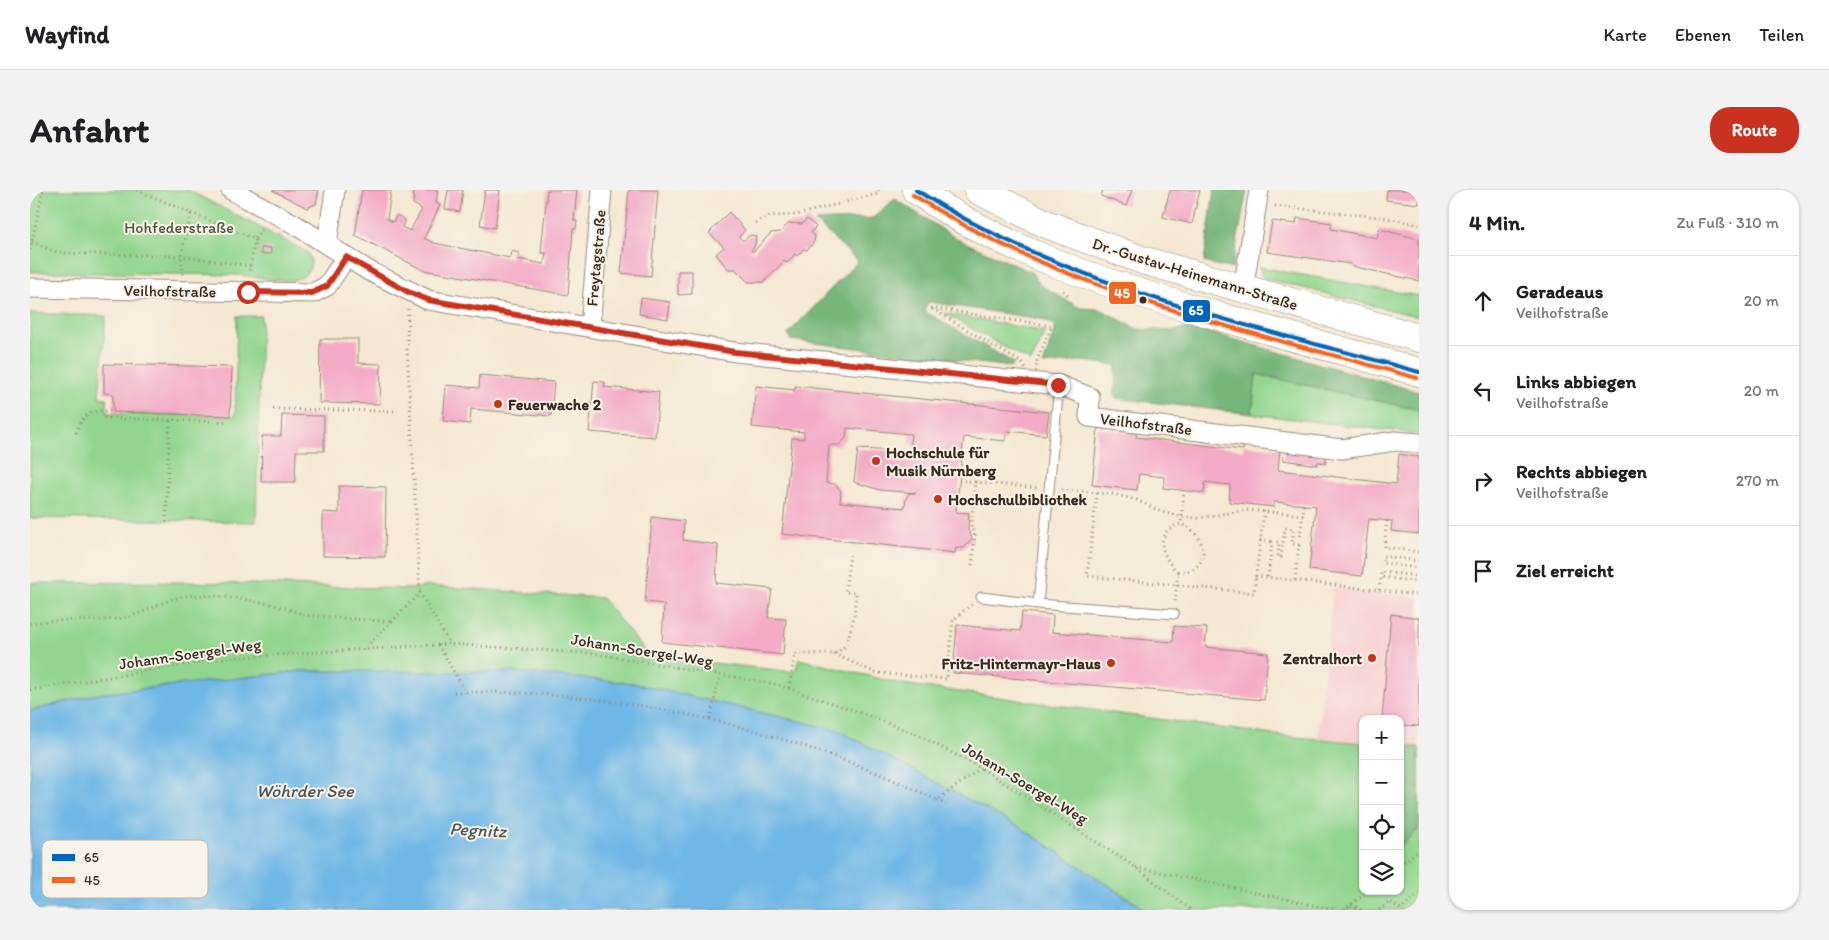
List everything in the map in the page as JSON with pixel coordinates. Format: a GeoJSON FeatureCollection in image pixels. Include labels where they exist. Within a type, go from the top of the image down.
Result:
{"type":"FeatureCollection","features":[{"type":"Feature","properties":{"kind":"main road","name":"Dr.-Gustav-Heinemann-Straße"},"geometry":{"type":"LineString","coordinates":[[916,190],[965,220],[1000,238],[1095,278],[1169,302],[1419,372]]}},
{"type":"Feature","properties":{"kind":"main road","name":"Dr.-Gustav-Heinemann-Straße"},"geometry":{"type":"LineString","coordinates":[[978,190],[1038,220],[1093,243],[1243,290],[1419,338]]}},
{"type":"Feature","properties":{"kind":"street"},"geometry":{"type":"LineString","coordinates":[[232,190],[327,244],[346,257]]}},
{"type":"Feature","properties":{"kind":"street"},"geometry":{"type":"LineString","coordinates":[[327,244],[335,190]]}},
{"type":"Feature","properties":{"kind":"street","name":"Freytagstraße"},"geometry":{"type":"LineString","coordinates":[[590,327],[602,190]]}},
{"type":"Feature","properties":{"kind":"street"},"geometry":{"type":"LineString","coordinates":[[1243,290],[1258,196]]}},
{"type":"Feature","properties":{"kind":"street","name":"Veilhofstraße"},"geometry":{"type":"LineString","coordinates":[[30,288],[312,293],[327,286],[346,257],[408,292],[428,300],[744,353],[1058,385],[1090,397],[1089,417],[1342,449],[1395,441],[1419,443]]}},
{"type":"Feature","properties":{"kind":"lane"},"geometry":{"type":"LineString","coordinates":[[1038,604],[1058,385]]}},
{"type":"Feature","properties":{"kind":"lane"},"geometry":{"type":"LineString","coordinates":[[981,597],[1038,604],[1174,614]]}},
{"type":"Feature","properties":{"kind":"path"},"geometry":{"type":"LineString","coordinates":[[30,250],[43,190]]}},
{"type":"Feature","properties":{"kind":"path"},"geometry":{"type":"LineString","coordinates":[[137,190],[255,239]]}},
{"type":"Feature","properties":{"kind":"path"},"geometry":{"type":"LineString","coordinates":[[755,223],[770,216],[796,215],[877,194],[880,190]]}},
{"type":"Feature","properties":{"kind":"path"},"geometry":{"type":"LineString","coordinates":[[1258,196],[1419,225]]}},
{"type":"Feature","properties":{"kind":"path"},"geometry":{"type":"LineString","coordinates":[[186,292],[181,256],[191,213]]}},
{"type":"Feature","properties":{"kind":"path"},"geometry":{"type":"LineString","coordinates":[[248,292],[255,239],[262,227]]}},
{"type":"Feature","properties":{"kind":"path"},"geometry":{"type":"LineString","coordinates":[[32,242],[59,253],[181,256],[250,266]]}},
{"type":"Feature","properties":{"kind":"path"},"geometry":{"type":"LineString","coordinates":[[408,292],[408,347],[420,593],[450,644]]}},
{"type":"Feature","properties":{"kind":"path"},"geometry":{"type":"LineString","coordinates":[[1035,383],[1022,363],[931,308],[1052,326],[1037,364]]}},
{"type":"Feature","properties":{"kind":"path"},"geometry":{"type":"LineString","coordinates":[[273,409],[394,411]]}},
{"type":"Feature","properties":{"kind":"path"},"geometry":{"type":"LineString","coordinates":[[76,433],[82,419],[89,412],[113,410]]}},
{"type":"Feature","properties":{"kind":"path"},"geometry":{"type":"LineString","coordinates":[[104,418],[229,422]]}},
{"type":"Feature","properties":{"kind":"path"},"geometry":{"type":"LineString","coordinates":[[166,522],[170,420]]}},
{"type":"Feature","properties":{"kind":"path"},"geometry":{"type":"LineString","coordinates":[[959,480],[1097,493],[1136,500],[1159,511],[1182,517],[1198,518],[1247,510],[1303,516]]}},
{"type":"Feature","properties":{"kind":"path"},"geometry":{"type":"LineString","coordinates":[[972,564],[975,534],[971,528],[975,482]]}},
{"type":"Feature","properties":{"kind":"path"},"geometry":{"type":"LineString","coordinates":[[1181,524],[1184,491]]}},
{"type":"Feature","properties":{"kind":"path"},"geometry":{"type":"LineString","coordinates":[[1097,493],[1087,576],[1254,593],[1264,512]]}},
{"type":"Feature","properties":{"kind":"path"},"geometry":{"type":"LineString","coordinates":[[1295,580],[1304,505]]}},
{"type":"Feature","properties":{"kind":"path"},"geometry":{"type":"LineString","coordinates":[[1379,590],[1387,521]]}},
{"type":"Feature","properties":{"kind":"path"},"geometry":{"type":"LineString","coordinates":[[1174,614],[1178,572],[1165,556],[1162,544],[1164,534],[1172,526],[1181,524],[1194,531],[1203,548],[1203,554],[1198,567],[1188,572],[1178,572]]}},
{"type":"Feature","properties":{"kind":"path"},"geometry":{"type":"LineString","coordinates":[[1260,540],[1279,542],[1278,557],[1282,558],[1285,528],[1294,529],[1292,544],[1299,545]]}},
{"type":"Feature","properties":{"kind":"path"},"geometry":{"type":"LineString","coordinates":[[1268,577],[1272,542]]}},
{"type":"Feature","properties":{"kind":"path"},"geometry":{"type":"LineString","coordinates":[[1384,547],[1419,552]]}},
{"type":"Feature","properties":{"kind":"path"},"geometry":{"type":"LineString","coordinates":[[834,654],[846,646],[854,617],[856,594],[845,592],[850,554]]}},
{"type":"Feature","properties":{"kind":"path"},"geometry":{"type":"LineString","coordinates":[[1383,556],[1419,561]]}},
{"type":"Feature","properties":{"kind":"path"},"geometry":{"type":"LineString","coordinates":[[1382,563],[1419,568]]}},
{"type":"Feature","properties":{"kind":"path"},"geometry":{"type":"LineString","coordinates":[[1382,572],[1419,576]]}},
{"type":"Feature","properties":{"kind":"path"},"geometry":{"type":"LineString","coordinates":[[1256,576],[1418,594]]}},
{"type":"Feature","properties":{"kind":"path"},"geometry":{"type":"LineString","coordinates":[[1381,578],[1419,582]]}},
{"type":"Feature","properties":{"kind":"path"},"geometry":{"type":"LineString","coordinates":[[363,650],[420,593]]}},
{"type":"Feature","properties":{"kind":"path"},"geometry":{"type":"LineString","coordinates":[[30,624],[50,620],[122,618],[180,597],[207,594],[274,604],[303,615],[392,622]]}},
{"type":"Feature","properties":{"kind":"path"},"geometry":{"type":"LineString","coordinates":[[789,688],[795,654],[834,654],[876,673],[947,679],[953,620],[981,597]]}},
{"type":"Feature","properties":{"kind":"path","name":"Johann-Soergel-Weg"},"geometry":{"type":"LineString","coordinates":[[30,690],[226,658],[450,644],[597,654],[789,688],[916,734],[981,768],[1135,867],[1191,910]]}},
{"type":"Feature","properties":{"kind":"path"},"geometry":{"type":"LineString","coordinates":[[438,645],[466,692]]}},
{"type":"Feature","properties":{"kind":"path"},"geometry":{"type":"LineString","coordinates":[[710,719],[720,675]]}},
{"type":"Feature","properties":{"kind":"path"},"geometry":{"type":"LineString","coordinates":[[454,692],[505,692],[572,696],[633,704],[710,719],[780,738],[833,756],[946,805]]}},
{"type":"Feature","properties":{"kind":"path"},"geometry":{"type":"LineString","coordinates":[[937,800],[981,768]]}},
{"type":"Feature","properties":{"kind":"path"},"geometry":{"type":"LineString","coordinates":[[1404,862],[1419,850]]}},
{"type":"Feature","properties":{"kind":"path"},"geometry":{"type":"LineString","coordinates":[[1135,867],[1336,910]]}},
{"type":"Feature","properties":{"kind":"path"},"geometry":{"type":"LineString","coordinates":[[1379,910],[1390,902],[1401,909],[1419,894]]}},
{"type":"Feature","properties":{"kind":"path"},"geometry":{"type":"LineString","coordinates":[[1344,910],[1363,895]]}},
{"type":"Feature","properties":{"kind":"path"},"geometry":{"type":"LineString","coordinates":[[1351,904],[1362,910]]}},
{"type":"Feature","properties":{"kind":"shaded area","name":"Zentralhort"},"geometry":{"type":"Polygon","coordinates":[[[1333,588],[1419,598],[1419,747],[1404,746],[1404,715],[1359,715],[1359,743],[1318,739],[1333,588]]]}},
{"type":"Feature","properties":{"kind":"green space","name":"Hohfederstraße"},"geometry":{"type":"Polygon","coordinates":[[[30,190],[188,190],[307,252],[311,265],[303,276],[294,280],[233,275],[30,272],[30,190]]]}},
{"type":"Feature","properties":{"kind":"green space"},"geometry":{"type":"Polygon","coordinates":[[[1214,190],[1247,190],[1232,269],[1204,262],[1214,190]]]}},
{"type":"Feature","properties":{"kind":"green space"},"geometry":{"type":"Polygon","coordinates":[[[895,199],[957,239],[1031,272],[1040,285],[1080,308],[1100,309],[1137,329],[1174,331],[1190,327],[1419,392],[1419,410],[1256,374],[1252,414],[1115,398],[1116,365],[1080,361],[1043,365],[1056,326],[1041,319],[928,302],[924,311],[1014,363],[1012,367],[790,340],[788,334],[858,261],[815,221],[873,218],[895,199]]]}},
{"type":"Feature","properties":{"kind":"green space"},"geometry":{"type":"Polygon","coordinates":[[[1259,267],[1419,296],[1419,317],[1263,278],[1259,267]]]}},
{"type":"Feature","properties":{"kind":"green space"},"geometry":{"type":"Polygon","coordinates":[[[30,313],[106,316],[99,397],[107,398],[107,413],[235,416],[237,316],[261,316],[256,522],[30,518],[30,313]]]}},
{"type":"Feature","properties":{"kind":"green space"},"geometry":{"type":"Polygon","coordinates":[[[944,313],[1046,332],[1031,362],[944,313]]]}},
{"type":"Feature","properties":{"kind":"green space"},"geometry":{"type":"Polygon","coordinates":[[[1256,374],[1419,410],[1419,434],[1252,414],[1256,374]]]}},
{"type":"Feature","properties":{"kind":"green space"},"geometry":{"type":"Polygon","coordinates":[[[190,582],[411,589],[429,586],[602,598],[649,656],[795,672],[799,659],[902,684],[1274,735],[1359,743],[1359,895],[1404,895],[1404,746],[1419,747],[1419,910],[1146,910],[1018,826],[714,702],[632,683],[515,672],[301,671],[97,694],[30,711],[30,583],[190,582]]]}},
{"type":"Feature","properties":{"kind":"green space"},"geometry":{"type":"Polygon","coordinates":[[[1404,746],[1419,747],[1419,829],[1404,842],[1404,817],[1407,816],[1404,810],[1404,746]]]}},
{"type":"Feature","properties":{"kind":"water","name":"Wöhrder See"},"geometry":{"type":"Polygon","coordinates":[[[301,671],[515,672],[632,683],[838,730],[1018,826],[1146,910],[30,910],[30,711],[97,694],[301,671]]]}},
{"type":"Feature","properties":{"kind":"building"},"geometry":{"type":"Polygon","coordinates":[[[272,190],[319,190],[316,204],[307,208],[272,190]]]}},
{"type":"Feature","properties":{"kind":"building"},"geometry":{"type":"Polygon","coordinates":[[[362,190],[391,190],[387,219],[393,222],[397,215],[405,220],[402,227],[410,231],[422,209],[413,204],[414,190],[438,190],[436,203],[440,205],[424,238],[434,243],[510,258],[511,251],[520,253],[518,259],[544,264],[546,253],[541,253],[547,190],[577,190],[574,220],[577,221],[576,229],[573,229],[568,295],[423,270],[355,235],[362,190]]]}},
{"type":"Feature","properties":{"kind":"building"},"geometry":{"type":"Polygon","coordinates":[[[448,190],[463,190],[460,212],[445,209],[448,190]]]}},
{"type":"Feature","properties":{"kind":"building"},"geometry":{"type":"Polygon","coordinates":[[[485,190],[500,190],[495,228],[480,225],[485,190]]]}},
{"type":"Feature","properties":{"kind":"building"},"geometry":{"type":"Polygon","coordinates":[[[629,190],[658,190],[651,276],[621,273],[629,190]]]}},
{"type":"Feature","properties":{"kind":"building"},"geometry":{"type":"Polygon","coordinates":[[[1103,190],[1132,190],[1126,206],[1101,196],[1103,190]]]}},
{"type":"Feature","properties":{"kind":"building"},"geometry":{"type":"Polygon","coordinates":[[[1170,190],[1200,190],[1192,224],[1163,217],[1170,190]]]}},
{"type":"Feature","properties":{"kind":"building"},"geometry":{"type":"Polygon","coordinates":[[[1387,190],[1419,190],[1419,204],[1386,200],[1387,190]]]}},
{"type":"Feature","properties":{"kind":"building"},"geometry":{"type":"Polygon","coordinates":[[[729,212],[745,230],[739,237],[743,241],[750,235],[756,236],[755,245],[751,250],[753,252],[771,233],[780,232],[789,223],[802,224],[807,219],[816,227],[811,232],[815,237],[814,242],[807,250],[804,249],[797,256],[795,254],[787,263],[784,261],[764,282],[748,282],[735,269],[728,269],[716,254],[724,247],[709,233],[729,212]]]}},
{"type":"Feature","properties":{"kind":"building"},"geometry":{"type":"Polygon","coordinates":[[[1297,218],[1332,223],[1331,229],[1377,238],[1379,229],[1419,239],[1419,281],[1351,266],[1351,264],[1267,252],[1272,221],[1296,224],[1297,218]]]}},
{"type":"Feature","properties":{"kind":"building"},"geometry":{"type":"Polygon","coordinates":[[[261,248],[271,248],[271,254],[261,254],[261,248]]]}},
{"type":"Feature","properties":{"kind":"building"},"geometry":{"type":"Polygon","coordinates":[[[678,271],[692,271],[692,294],[678,295],[678,271]]]}},
{"type":"Feature","properties":{"kind":"building"},"geometry":{"type":"Polygon","coordinates":[[[641,298],[670,302],[668,319],[639,314],[641,298]]]}},
{"type":"Feature","properties":{"kind":"building"},"geometry":{"type":"Polygon","coordinates":[[[320,339],[358,339],[358,363],[381,364],[380,404],[319,403],[320,339]]]}},
{"type":"Feature","properties":{"kind":"building"},"geometry":{"type":"Polygon","coordinates":[[[104,364],[232,367],[230,416],[113,412],[113,394],[104,393],[104,364]]]}},
{"type":"Feature","properties":{"kind":"building","name":"Feuerwache 2"},"geometry":{"type":"Polygon","coordinates":[[[480,375],[554,382],[551,416],[471,409],[470,424],[443,421],[446,385],[479,388],[480,375]]]}},
{"type":"Feature","properties":{"kind":"building"},"geometry":{"type":"Polygon","coordinates":[[[594,381],[605,382],[604,387],[659,392],[655,437],[589,432],[594,381]]]}},
{"type":"Feature","properties":{"kind":"building","name":"Hochschule für Musik Nürnberg"},"geometry":{"type":"Polygon","coordinates":[[[756,386],[795,390],[795,386],[1049,412],[1046,435],[1007,431],[1005,441],[964,437],[956,512],[969,513],[968,529],[972,539],[964,548],[956,548],[955,553],[782,534],[792,438],[804,439],[804,432],[752,427],[756,386]],[[847,428],[846,438],[839,445],[829,445],[826,483],[835,484],[841,491],[840,502],[904,508],[907,496],[910,493],[916,493],[880,490],[854,482],[858,449],[921,452],[914,448],[910,441],[911,434],[847,428]]]}},
{"type":"Feature","properties":{"kind":"building"},"geometry":{"type":"Polygon","coordinates":[[[282,415],[324,416],[324,451],[296,451],[295,482],[261,482],[262,436],[281,436],[282,415]]]}},
{"type":"Feature","properties":{"kind":"building"},"geometry":{"type":"Polygon","coordinates":[[[1098,428],[1137,433],[1136,437],[1243,450],[1244,445],[1280,449],[1278,470],[1396,484],[1399,454],[1419,457],[1419,534],[1391,531],[1392,521],[1369,519],[1362,576],[1309,570],[1316,506],[1274,502],[1274,507],[1229,502],[1230,485],[1205,482],[1204,493],[1163,488],[1164,477],[1139,474],[1137,490],[1092,485],[1098,428]]]}},
{"type":"Feature","properties":{"kind":"building"},"geometry":{"type":"Polygon","coordinates":[[[1284,449],[1318,454],[1318,456],[1326,457],[1326,463],[1318,462],[1317,465],[1283,460],[1284,449]]]}},
{"type":"Feature","properties":{"kind":"building"},"geometry":{"type":"Polygon","coordinates":[[[339,486],[386,487],[385,557],[323,556],[323,512],[339,513],[339,486]]]}},
{"type":"Feature","properties":{"kind":"building"},"geometry":{"type":"Polygon","coordinates":[[[652,517],[684,521],[683,540],[718,545],[716,583],[772,589],[768,618],[786,619],[783,655],[662,642],[664,604],[645,602],[652,517]]]}},
{"type":"Feature","properties":{"kind":"building","name":"Fritz-Hintermayr-Haus"},"geometry":{"type":"Polygon","coordinates":[[[1022,612],[1053,615],[1052,632],[1173,642],[1174,626],[1207,628],[1205,647],[1268,653],[1264,700],[953,673],[957,625],[1020,631],[1022,612]]]}},
{"type":"Feature","properties":{"kind":"building"},"geometry":{"type":"Polygon","coordinates":[[[1391,614],[1419,618],[1419,726],[1404,725],[1404,715],[1382,715],[1391,614]]]}},
{"type":"Feature","properties":{"kind":"transit line","name":"65"},"geometry":{"type":"LineString","coordinates":[[916,190],[974,224],[1035,253],[1097,278],[1160,300],[1224,319],[1419,372]]}},
{"type":"Feature","properties":{"kind":"transit line","name":"45"},"geometry":{"type":"LineString","coordinates":[[913,195],[971,229],[1032,258],[1094,283],[1222,325],[1417,378]]}},
{"type":"Feature","properties":{"kind":"place","name":"Feuerwache 2"},"geometry":{"type":"Point","coordinates":[498,404]}},
{"type":"Feature","properties":{"kind":"place","name":"Hochschule für Musik Nürnberg"},"geometry":{"type":"Point","coordinates":[876,461]}},
{"type":"Feature","properties":{"kind":"place","name":"Hochschulbibliothek"},"geometry":{"type":"Point","coordinates":[938,499]}},
{"type":"Feature","properties":{"kind":"place","name":"Zentralhort"},"geometry":{"type":"Point","coordinates":[1372,658]}},
{"type":"Feature","properties":{"kind":"place","name":"Fritz-Hintermayr-Haus"},"geometry":{"type":"Point","coordinates":[1111,663]}},
{"type":"Feature","properties":{"kind":"route"},"geometry":{"type":"LineString","coordinates":[[248,292],[312,293],[327,286],[346,257],[408,292],[428,300],[735,352],[807,361],[1058,385]]}},
{"type":"Feature","properties":{"kind":"water label","name":"Pegnitz"},"geometry":{"type":"Point","coordinates":[478,830]}}]}
